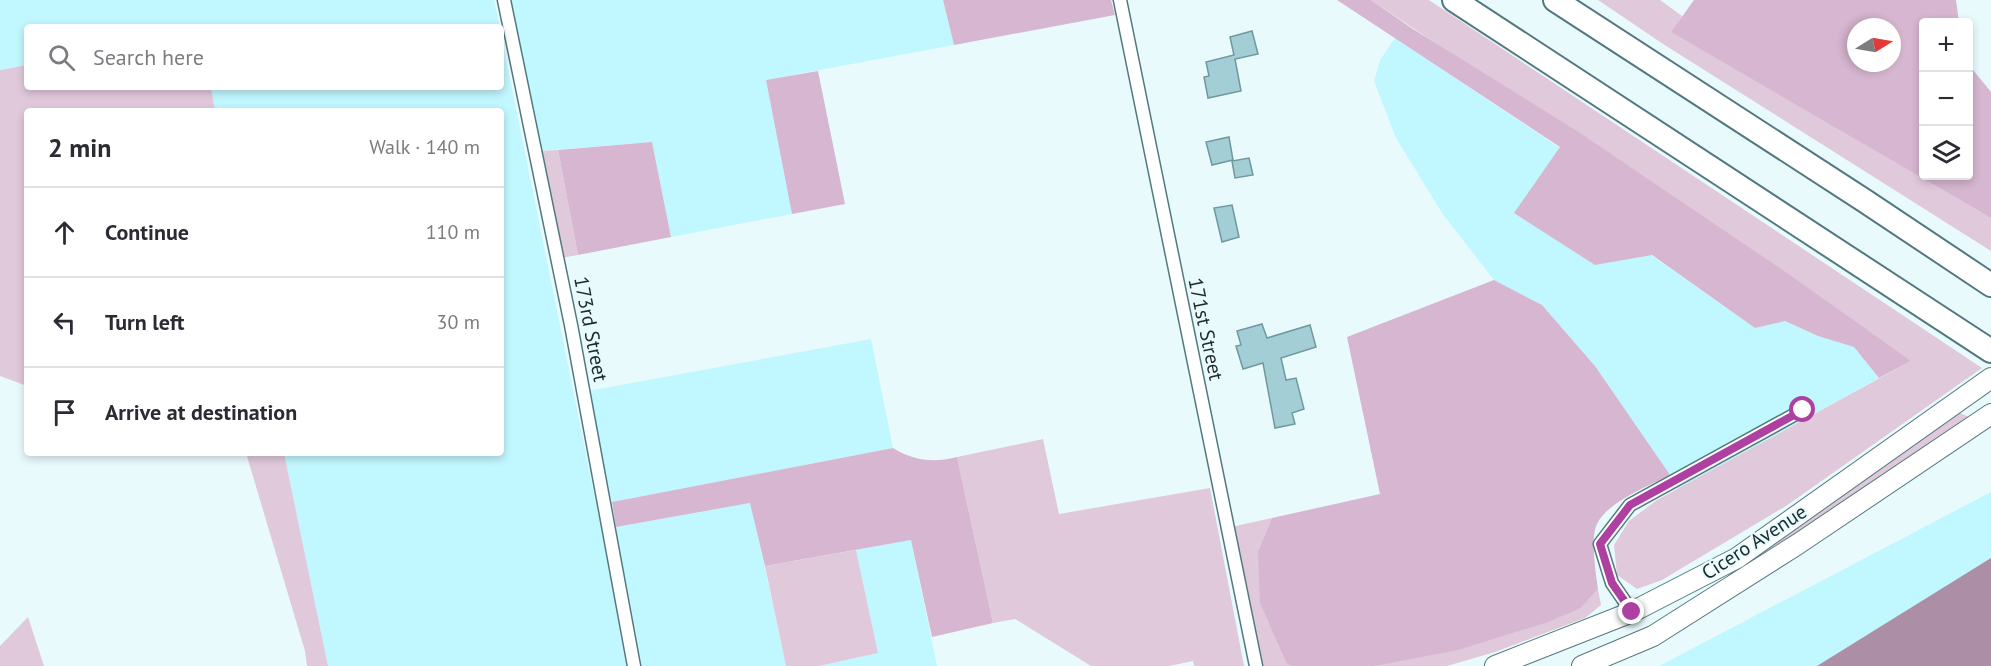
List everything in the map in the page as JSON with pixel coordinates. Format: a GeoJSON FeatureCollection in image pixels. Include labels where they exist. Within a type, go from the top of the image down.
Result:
{"type":"FeatureCollection","features":[{"type":"Feature","properties":{"kind":"highway"},"geometry":{"type":"LineString","coordinates":[[1454,0],[1991,351]]}},
{"type":"Feature","properties":{"kind":"highway"},"geometry":{"type":"LineString","coordinates":[[1555,0],[1991,285]]}},
{"type":"Feature","properties":{"kind":"main road","name":"Cicero Avenue"},"geometry":{"type":"LineString","coordinates":[[1495,666],[1632,612],[1737,558],[1989,380]]}},
{"type":"Feature","properties":{"kind":"main road","name":"Cicero Avenue"},"geometry":{"type":"LineString","coordinates":[[1582,666],[1653,636],[1798,544],[1991,414]]}},
{"type":"Feature","properties":{"kind":"street","name":"173rd Street"},"geometry":{"type":"LineString","coordinates":[[504,0],[571,325],[634,666]]}},
{"type":"Feature","properties":{"kind":"street","name":"171st Street"},"geometry":{"type":"LineString","coordinates":[[1120,0],[1256,666]]}},
{"type":"Feature","properties":{"kind":"street"},"geometry":{"type":"LineString","coordinates":[[1632,612],[1612,583],[1600,544],[1630,505],[1803,410]]}},
{"type":"Feature","properties":{"kind":"shaded area"},"geometry":{"type":"Polygon","coordinates":[[[0,0],[494,0],[499,24],[24,24],[24,66],[0,70],[0,0]]]}},
{"type":"Feature","properties":{"kind":"shaded area"},"geometry":{"type":"Polygon","coordinates":[[[511,0],[943,0],[954,45],[766,80],[792,214],[671,237],[652,142],[541,151],[511,0]]]}},
{"type":"Feature","properties":{"kind":"shaded area"},"geometry":{"type":"Polygon","coordinates":[[[943,0],[1111,0],[1115,15],[954,45],[943,0]]]}},
{"type":"Feature","properties":{"kind":"shaded area"},"geometry":{"type":"Polygon","coordinates":[[[1337,0],[1371,0],[1413,29],[1577,131],[1787,273],[1911,361],[1879,378],[1854,347],[1818,336],[1785,321],[1755,328],[1652,255],[1595,265],[1514,213],[1560,147],[1337,0]]]}},
{"type":"Feature","properties":{"kind":"shaded area"},"geometry":{"type":"Polygon","coordinates":[[[1371,0],[1429,0],[1982,368],[1786,506],[1662,580],[1637,589],[1617,575],[1614,545],[1629,521],[1657,500],[1911,361],[1371,0]]]}},
{"type":"Feature","properties":{"kind":"shaded area"},"geometry":{"type":"Polygon","coordinates":[[[1598,0],[1660,0],[1682,16],[1672,32],[1919,176],[1919,180],[1926,180],[1991,218],[1991,251],[1663,44],[1598,0]]]}},
{"type":"Feature","properties":{"kind":"shaded area"},"geometry":{"type":"Polygon","coordinates":[[[1694,0],[1956,0],[1958,18],[1919,18],[1919,176],[1671,32],[1694,0]]]}},
{"type":"Feature","properties":{"kind":"shaded area"},"geometry":{"type":"Polygon","coordinates":[[[1395,38],[1560,148],[1515,213],[1595,265],[1651,255],[1755,328],[1785,321],[1818,336],[1854,347],[1879,378],[1678,489],[1595,366],[1542,305],[1494,280],[1442,213],[1396,138],[1374,81],[1380,60],[1395,38]]]}},
{"type":"Feature","properties":{"kind":"shaded area"},"geometry":{"type":"Polygon","coordinates":[[[504,49],[602,533],[626,666],[328,666],[285,456],[504,456],[504,108],[214,108],[212,90],[504,90],[504,49]]]}},
{"type":"Feature","properties":{"kind":"shaded area"},"geometry":{"type":"Polygon","coordinates":[[[24,66],[24,90],[212,90],[214,108],[24,108],[24,385],[0,376],[0,70],[24,66]]]}},
{"type":"Feature","properties":{"kind":"shaded area"},"geometry":{"type":"Polygon","coordinates":[[[1973,70],[1991,92],[1991,218],[1926,180],[1973,180],[1973,70]]]}},
{"type":"Feature","properties":{"kind":"shaded area"},"geometry":{"type":"Polygon","coordinates":[[[818,71],[845,204],[792,214],[766,80],[818,71]]]}},
{"type":"Feature","properties":{"kind":"shaded area"},"geometry":{"type":"Polygon","coordinates":[[[652,142],[671,237],[578,255],[558,150],[652,142]]]}},
{"type":"Feature","properties":{"kind":"shaded area"},"geometry":{"type":"Polygon","coordinates":[[[558,150],[578,255],[561,258],[541,151],[558,150]]]}},
{"type":"Feature","properties":{"kind":"shaded area"},"geometry":{"type":"Polygon","coordinates":[[[1494,280],[1542,305],[1595,366],[1670,475],[1629,495],[1602,516],[1597,524],[1594,538],[1598,589],[1581,608],[1548,622],[1458,650],[1374,666],[1292,666],[1287,664],[1260,603],[1258,551],[1272,518],[1380,494],[1347,337],[1494,280]]]}},
{"type":"Feature","properties":{"kind":"shaded area"},"geometry":{"type":"Polygon","coordinates":[[[871,339],[893,448],[612,502],[588,391],[871,339]]]}},
{"type":"Feature","properties":{"kind":"shaded area"},"geometry":{"type":"Polygon","coordinates":[[[1960,413],[1969,417],[1786,542],[1745,566],[1743,563],[1960,413]]]}},
{"type":"Feature","properties":{"kind":"shaded area"},"geometry":{"type":"Polygon","coordinates":[[[1043,439],[1059,514],[1210,488],[1244,666],[1194,666],[1193,661],[1169,666],[1091,666],[1015,619],[993,623],[957,457],[1043,439]]]}},
{"type":"Feature","properties":{"kind":"shaded area"},"geometry":{"type":"Polygon","coordinates":[[[893,448],[908,456],[924,460],[957,457],[993,623],[932,637],[911,540],[765,566],[750,503],[616,527],[612,502],[893,448]]]}},
{"type":"Feature","properties":{"kind":"shaded area"},"geometry":{"type":"Polygon","coordinates":[[[247,456],[285,456],[328,666],[307,666],[305,651],[247,456]]]}},
{"type":"Feature","properties":{"kind":"shaded area"},"geometry":{"type":"Polygon","coordinates":[[[1991,492],[1991,666],[1659,666],[1991,492]]]}},
{"type":"Feature","properties":{"kind":"shaded area"},"geometry":{"type":"Polygon","coordinates":[[[751,503],[786,666],[642,666],[616,527],[751,503]]]}},
{"type":"Feature","properties":{"kind":"shaded area"},"geometry":{"type":"Polygon","coordinates":[[[1272,518],[1258,551],[1287,664],[1292,666],[1260,666],[1231,527],[1272,518]]]}},
{"type":"Feature","properties":{"kind":"shaded area"},"geometry":{"type":"Polygon","coordinates":[[[911,540],[937,666],[819,666],[878,653],[856,550],[911,540]]]}},
{"type":"Feature","properties":{"kind":"shaded area"},"geometry":{"type":"Polygon","coordinates":[[[856,550],[878,653],[819,666],[786,666],[765,566],[856,550]]]}},
{"type":"Feature","properties":{"kind":"shaded area"},"geometry":{"type":"Polygon","coordinates":[[[1991,558],[1991,666],[1817,666],[1991,558]]]}},
{"type":"Feature","properties":{"kind":"shaded area"},"geometry":{"type":"Polygon","coordinates":[[[1598,589],[1601,605],[1585,618],[1495,652],[1447,666],[1374,666],[1581,608],[1598,589]]]}},
{"type":"Feature","properties":{"kind":"shaded area"},"geometry":{"type":"Polygon","coordinates":[[[28,617],[44,666],[0,666],[0,646],[28,617]]]}},
{"type":"Feature","properties":{"kind":"building"},"geometry":{"type":"Polygon","coordinates":[[[1252,31],[1258,54],[1235,59],[1241,91],[1208,98],[1204,77],[1209,76],[1206,62],[1234,55],[1230,37],[1252,31]]]}},
{"type":"Feature","properties":{"kind":"building"},"geometry":{"type":"Polygon","coordinates":[[[1229,137],[1233,160],[1212,165],[1206,142],[1229,137]]]}},
{"type":"Feature","properties":{"kind":"building"},"geometry":{"type":"Polygon","coordinates":[[[1249,158],[1253,175],[1235,178],[1232,161],[1249,158]]]}},
{"type":"Feature","properties":{"kind":"building"},"geometry":{"type":"Polygon","coordinates":[[[1232,205],[1239,237],[1222,242],[1214,208],[1232,205]]]}},
{"type":"Feature","properties":{"kind":"building"},"geometry":{"type":"Polygon","coordinates":[[[1262,324],[1267,338],[1310,325],[1316,347],[1281,358],[1286,380],[1296,378],[1304,409],[1292,413],[1295,424],[1275,428],[1263,363],[1243,369],[1236,346],[1241,345],[1237,331],[1262,324]]]}},
{"type":"Feature","properties":{"kind":"route"},"geometry":{"type":"LineString","coordinates":[[1632,612],[1612,583],[1600,544],[1630,505],[1803,410]]}}]}
